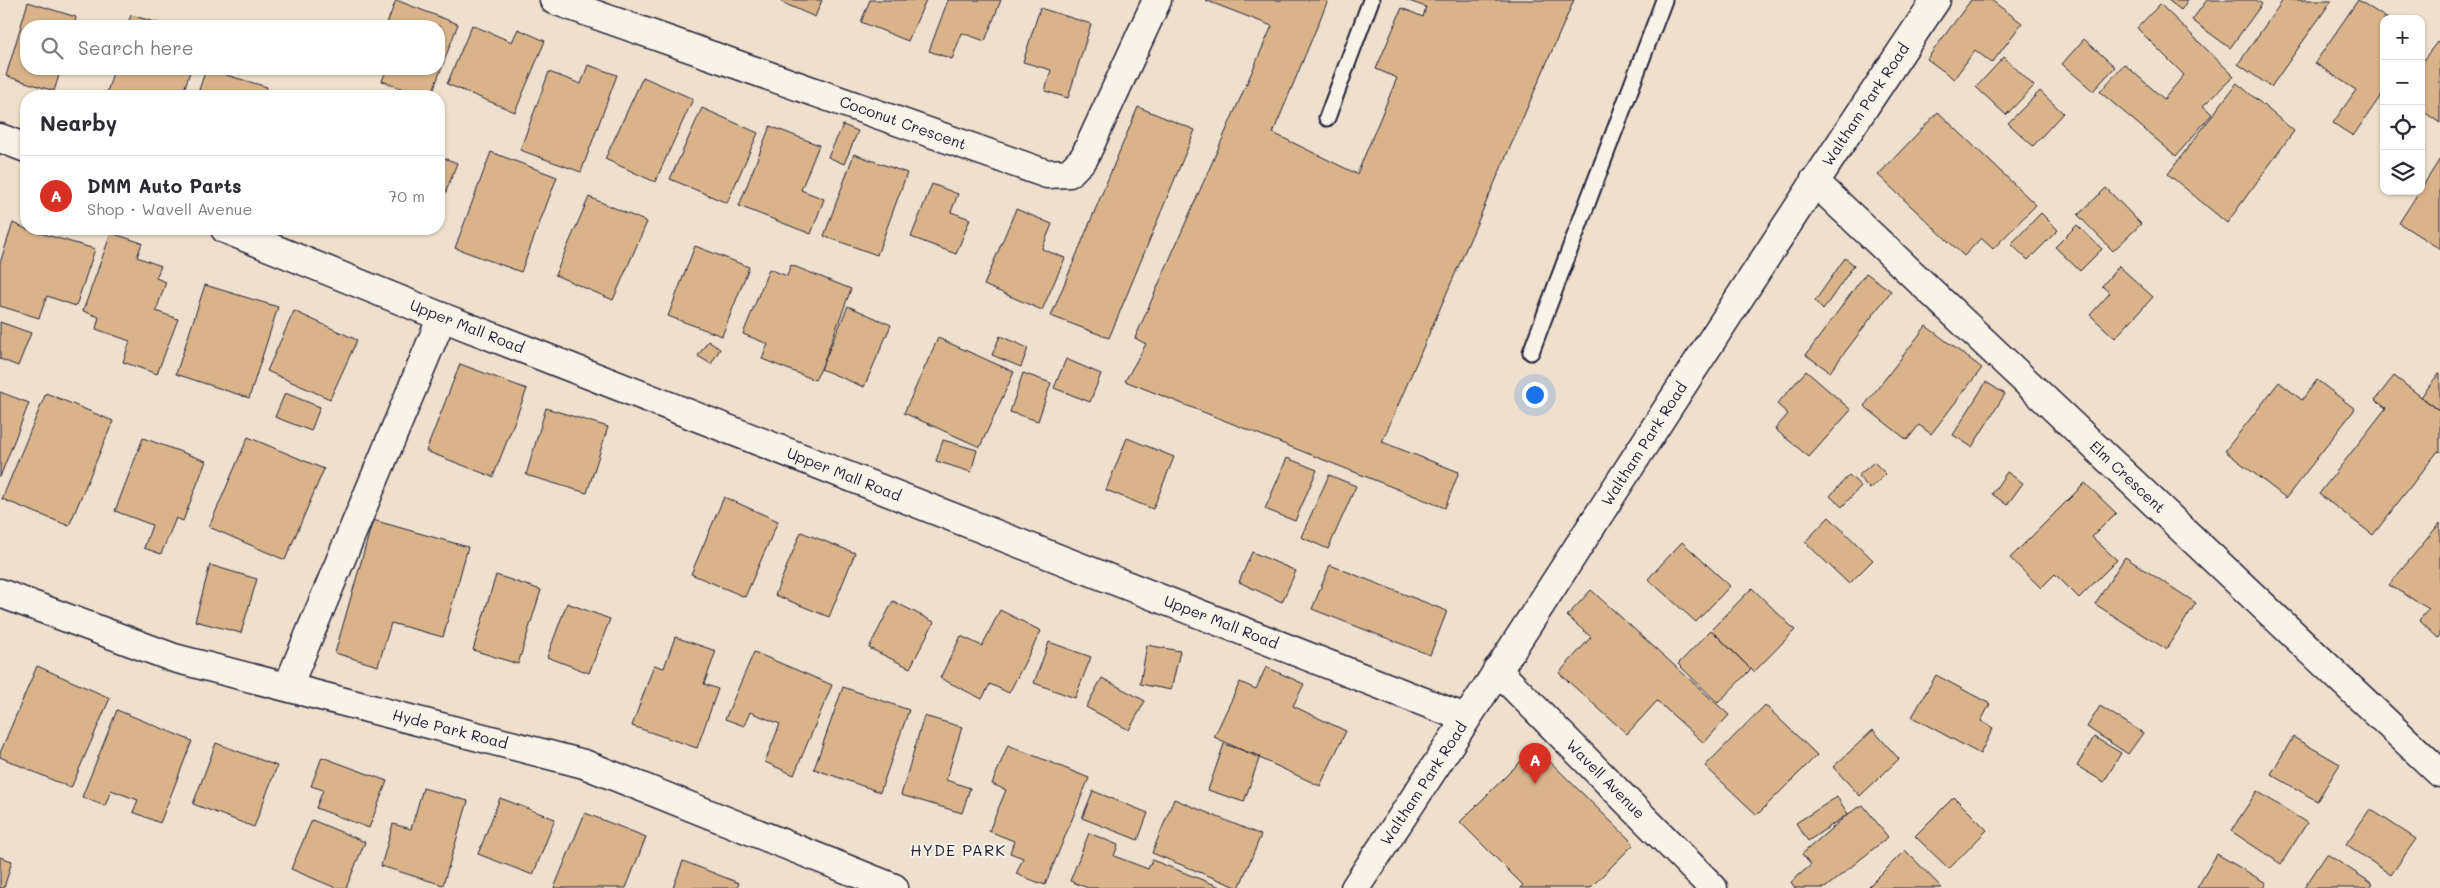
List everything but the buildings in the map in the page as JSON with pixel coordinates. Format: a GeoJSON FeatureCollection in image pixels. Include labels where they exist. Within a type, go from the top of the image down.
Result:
{"type":"FeatureCollection","features":[{"type":"Feature","properties":{"kind":"street","name":"Coconut Crescent"},"geometry":{"type":"LineString","coordinates":[[554,0],[1047,174],[1069,172],[1084,158],[1157,0]]}},
{"type":"Feature","properties":{"kind":"street","name":"Waltham Park Road"},"geometry":{"type":"LineString","coordinates":[[1354,888],[1498,670],[1814,181],[1936,0]]}},
{"type":"Feature","properties":{"kind":"street"},"geometry":{"type":"LineString","coordinates":[[0,138],[20,146]]}},
{"type":"Feature","properties":{"kind":"street","name":"Elm Crescent"},"geometry":{"type":"LineString","coordinates":[[1814,181],[2440,773]]}},
{"type":"Feature","properties":{"kind":"street","name":"Upper Mall Road"},"geometry":{"type":"LineString","coordinates":[[239,235],[442,317],[1465,718]]}},
{"type":"Feature","properties":{"kind":"street"},"geometry":{"type":"LineString","coordinates":[[288,686],[442,317]]}},
{"type":"Feature","properties":{"kind":"street","name":"Hyde Park Road"},"geometry":{"type":"LineString","coordinates":[[0,592],[174,658],[584,764],[894,888]]}},
{"type":"Feature","properties":{"kind":"street","name":"Wavell Avenue"},"geometry":{"type":"LineString","coordinates":[[1498,670],[1713,888]]}},
{"type":"Feature","properties":{"kind":"lane"},"geometry":{"type":"LineString","coordinates":[[1327,118],[1371,0]]}},
{"type":"Feature","properties":{"kind":"lane"},"geometry":{"type":"LineString","coordinates":[[1531,352],[1664,0]]}},
{"type":"Feature","properties":{"kind":"place","name":"DMM Auto Parts"},"geometry":{"type":"Point","coordinates":[1535,784]}},
{"type":"Feature","properties":{"kind":"district","name":"HYDE PARK"},"geometry":{"type":"Point","coordinates":[958,850]}}]}
